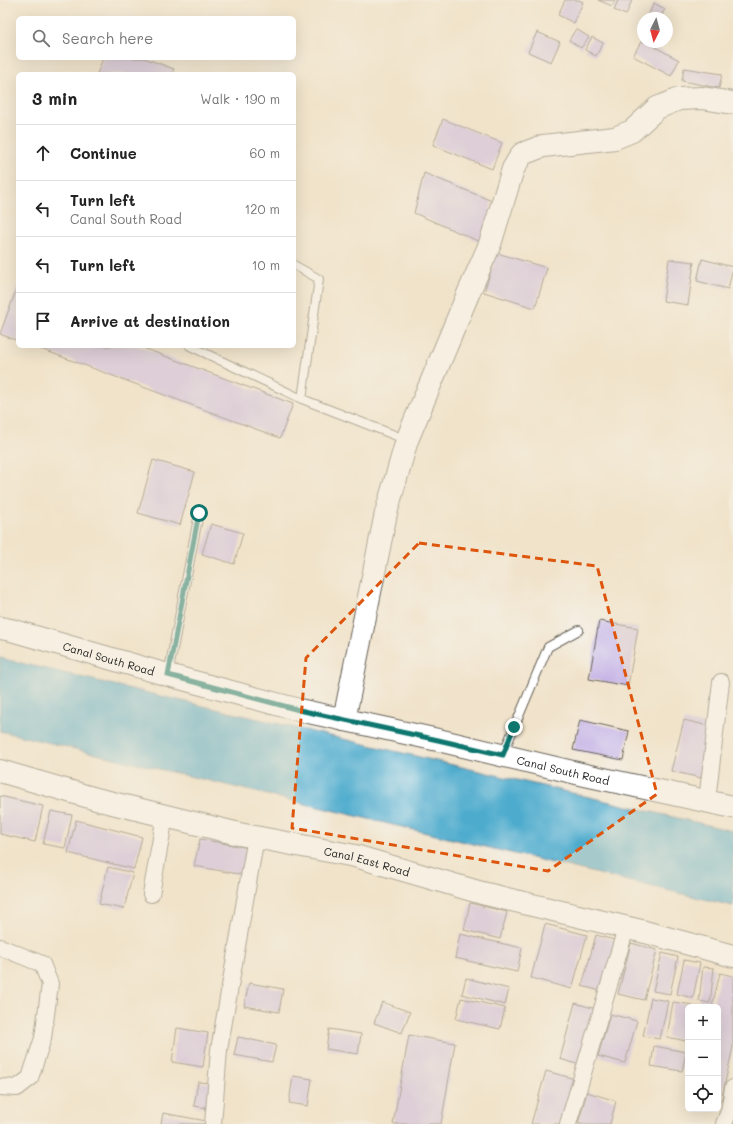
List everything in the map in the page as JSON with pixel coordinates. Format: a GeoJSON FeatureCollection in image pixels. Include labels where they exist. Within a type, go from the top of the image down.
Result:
{"type":"FeatureCollection","features":[{"type":"Feature","properties":{"kind":"street"},"geometry":{"type":"LineString","coordinates":[[344,720],[386,513],[407,440],[490,244],[513,169],[522,154],[543,146],[615,138],[632,131],[657,108],[679,99],[702,98],[733,103]]}},
{"type":"Feature","properties":{"kind":"street","name":"Canal South Road"},"geometry":{"type":"LineString","coordinates":[[0,628],[299,710],[733,807]]}},
{"type":"Feature","properties":{"kind":"street"},"geometry":{"type":"LineString","coordinates":[[707,801],[721,682]]}},
{"type":"Feature","properties":{"kind":"street","name":"Canal East Road"},"geometry":{"type":"LineString","coordinates":[[0,771],[96,798],[256,838],[355,856],[482,892],[733,956]]}},
{"type":"Feature","properties":{"kind":"street"},"geometry":{"type":"LineString","coordinates":[[151,894],[165,816]]}},
{"type":"Feature","properties":{"kind":"street"},"geometry":{"type":"LineString","coordinates":[[213,1124],[219,1050],[256,838]]}},
{"type":"Feature","properties":{"kind":"street"},"geometry":{"type":"LineString","coordinates":[[568,1124],[626,928]]}},
{"type":"Feature","properties":{"kind":"street"},"geometry":{"type":"LineString","coordinates":[[0,947],[42,964],[50,984],[43,1038],[30,1078],[17,1088],[0,1087]]}},
{"type":"Feature","properties":{"kind":"street"},"geometry":{"type":"LineString","coordinates":[[724,1124],[729,1111],[733,1088]]}},
{"type":"Feature","properties":{"kind":"lane"},"geometry":{"type":"LineString","coordinates":[[296,265],[319,279],[302,399]]}},
{"type":"Feature","properties":{"kind":"lane"},"geometry":{"type":"LineString","coordinates":[[194,348],[302,399],[407,440]]}},
{"type":"Feature","properties":{"kind":"lane"},"geometry":{"type":"LineString","coordinates":[[168,675],[199,513]]}},
{"type":"Feature","properties":{"kind":"lane"},"geometry":{"type":"LineString","coordinates":[[503,755],[548,647],[579,630]]}},
{"type":"Feature","properties":{"kind":"highlighted area"},"geometry":{"type":"Polygon","coordinates":[[[419,543],[597,566],[657,794],[548,871],[292,828],[306,658],[419,543]]]}},
{"type":"Feature","properties":{"kind":"water"},"geometry":{"type":"Polygon","coordinates":[[[0,658],[733,831],[733,906],[0,731],[0,658]]]}},
{"type":"Feature","properties":{"kind":"building"},"geometry":{"type":"Polygon","coordinates":[[[565,0],[579,0],[583,2],[574,23],[558,15],[565,0]]]}},
{"type":"Feature","properties":{"kind":"building"},"geometry":{"type":"Polygon","coordinates":[[[598,0],[615,0],[612,6],[598,0]]]}},
{"type":"Feature","properties":{"kind":"building"},"geometry":{"type":"Polygon","coordinates":[[[618,0],[632,0],[626,15],[614,10],[618,0]]]}},
{"type":"Feature","properties":{"kind":"building"},"geometry":{"type":"Polygon","coordinates":[[[654,3],[665,9],[663,12],[650,12],[654,3]]]}},
{"type":"Feature","properties":{"kind":"building"},"geometry":{"type":"Polygon","coordinates":[[[576,29],[589,37],[581,48],[569,40],[576,29]]]}},
{"type":"Feature","properties":{"kind":"building"},"geometry":{"type":"Polygon","coordinates":[[[537,32],[560,42],[551,62],[528,52],[537,32]]]}},
{"type":"Feature","properties":{"kind":"building"},"geometry":{"type":"Polygon","coordinates":[[[592,37],[603,43],[596,56],[585,50],[592,37]]]}},
{"type":"Feature","properties":{"kind":"building"},"geometry":{"type":"Polygon","coordinates":[[[638,48],[657,48],[679,60],[671,76],[633,56],[638,48]]]}},
{"type":"Feature","properties":{"kind":"building"},"geometry":{"type":"Polygon","coordinates":[[[102,60],[149,60],[174,69],[173,72],[98,72],[102,60]]]}},
{"type":"Feature","properties":{"kind":"building"},"geometry":{"type":"Polygon","coordinates":[[[684,68],[722,74],[719,88],[682,81],[684,68]]]}},
{"type":"Feature","properties":{"kind":"building"},"geometry":{"type":"Polygon","coordinates":[[[443,119],[502,143],[492,169],[433,145],[443,119]]]}},
{"type":"Feature","properties":{"kind":"building"},"geometry":{"type":"Polygon","coordinates":[[[424,173],[492,201],[485,244],[414,213],[424,173]]]}},
{"type":"Feature","properties":{"kind":"building"},"geometry":{"type":"Polygon","coordinates":[[[497,253],[547,268],[535,308],[484,292],[497,253]]]}},
{"type":"Feature","properties":{"kind":"building"},"geometry":{"type":"Polygon","coordinates":[[[669,259],[694,262],[688,305],[663,301],[669,259]]]}},
{"type":"Feature","properties":{"kind":"building"},"geometry":{"type":"Polygon","coordinates":[[[702,259],[733,267],[728,289],[697,281],[702,259]]]}},
{"type":"Feature","properties":{"kind":"building"},"geometry":{"type":"Polygon","coordinates":[[[16,290],[16,340],[0,334],[16,290]]]}},
{"type":"Feature","properties":{"kind":"building"},"geometry":{"type":"Polygon","coordinates":[[[38,348],[143,348],[293,404],[280,438],[38,348]]]}},
{"type":"Feature","properties":{"kind":"building"},"geometry":{"type":"Polygon","coordinates":[[[153,460],[195,472],[180,525],[138,513],[153,460]]]}},
{"type":"Feature","properties":{"kind":"building"},"geometry":{"type":"Polygon","coordinates":[[[211,524],[243,533],[234,564],[202,554],[211,524]]]}},
{"type":"Feature","properties":{"kind":"building"},"geometry":{"type":"Polygon","coordinates":[[[599,621],[638,628],[628,686],[589,679],[599,621]]]}},
{"type":"Feature","properties":{"kind":"building"},"geometry":{"type":"Polygon","coordinates":[[[580,720],[629,731],[623,760],[573,750],[580,720]]]}},
{"type":"Feature","properties":{"kind":"building"},"geometry":{"type":"Polygon","coordinates":[[[684,720],[713,727],[701,778],[671,771],[684,720]]]}},
{"type":"Feature","properties":{"kind":"building"},"geometry":{"type":"Polygon","coordinates":[[[0,796],[43,806],[35,842],[0,834],[0,796]]]}},
{"type":"Feature","properties":{"kind":"building"},"geometry":{"type":"Polygon","coordinates":[[[51,811],[72,815],[65,848],[43,844],[51,811]]]}},
{"type":"Feature","properties":{"kind":"building"},"geometry":{"type":"Polygon","coordinates":[[[76,820],[142,837],[134,869],[68,853],[76,820]]]}},
{"type":"Feature","properties":{"kind":"building"},"geometry":{"type":"Polygon","coordinates":[[[200,839],[249,848],[244,875],[194,866],[200,839]]]}},
{"type":"Feature","properties":{"kind":"building"},"geometry":{"type":"Polygon","coordinates":[[[108,867],[133,873],[124,909],[99,904],[108,867]]]}},
{"type":"Feature","properties":{"kind":"building"},"geometry":{"type":"Polygon","coordinates":[[[470,903],[507,912],[500,939],[464,930],[470,903]]]}},
{"type":"Feature","properties":{"kind":"building"},"geometry":{"type":"Polygon","coordinates":[[[545,924],[587,935],[572,989],[531,978],[545,924]]]}},
{"type":"Feature","properties":{"kind":"building"},"geometry":{"type":"Polygon","coordinates":[[[460,934],[522,948],[517,972],[455,958],[460,934]]]}},
{"type":"Feature","properties":{"kind":"building"},"geometry":{"type":"Polygon","coordinates":[[[596,935],[618,941],[604,992],[582,986],[596,935]]]}},
{"type":"Feature","properties":{"kind":"building"},"geometry":{"type":"Polygon","coordinates":[[[631,943],[657,950],[644,1000],[618,994],[631,943]]]}},
{"type":"Feature","properties":{"kind":"building"},"geometry":{"type":"Polygon","coordinates":[[[662,953],[678,957],[670,994],[653,991],[662,953]]]}},
{"type":"Feature","properties":{"kind":"building"},"geometry":{"type":"Polygon","coordinates":[[[684,960],[700,963],[693,998],[677,994],[684,960]]]}},
{"type":"Feature","properties":{"kind":"building"},"geometry":{"type":"Polygon","coordinates":[[[703,967],[714,968],[710,1003],[699,1001],[703,967]]]}},
{"type":"Feature","properties":{"kind":"building"},"geometry":{"type":"Polygon","coordinates":[[[720,973],[733,976],[733,1047],[721,1101],[721,1004],[713,1004],[720,973]]]}},
{"type":"Feature","properties":{"kind":"building"},"geometry":{"type":"Polygon","coordinates":[[[466,978],[509,989],[505,1005],[462,994],[466,978]]]}},
{"type":"Feature","properties":{"kind":"building"},"geometry":{"type":"Polygon","coordinates":[[[249,983],[283,989],[279,1012],[244,1006],[249,983]]]}},
{"type":"Feature","properties":{"kind":"building"},"geometry":{"type":"Polygon","coordinates":[[[461,998],[505,1008],[500,1029],[456,1019],[461,998]]]}},
{"type":"Feature","properties":{"kind":"building"},"geometry":{"type":"Polygon","coordinates":[[[651,998],[668,1001],[660,1039],[643,1036],[651,998]]]}},
{"type":"Feature","properties":{"kind":"building"},"geometry":{"type":"Polygon","coordinates":[[[382,1002],[410,1012],[402,1033],[374,1023],[382,1002]]]}},
{"type":"Feature","properties":{"kind":"building"},"geometry":{"type":"Polygon","coordinates":[[[673,1002],[686,1004],[685,1004],[685,1041],[667,1037],[673,1002]]]}},
{"type":"Feature","properties":{"kind":"building"},"geometry":{"type":"Polygon","coordinates":[[[575,1003],[596,1009],[580,1065],[560,1059],[575,1003]]]}},
{"type":"Feature","properties":{"kind":"building"},"geometry":{"type":"Polygon","coordinates":[[[610,1014],[637,1021],[625,1063],[598,1056],[610,1014]]]}},
{"type":"Feature","properties":{"kind":"building"},"geometry":{"type":"Polygon","coordinates":[[[177,1028],[208,1033],[203,1067],[172,1062],[177,1028]]]}},
{"type":"Feature","properties":{"kind":"building"},"geometry":{"type":"Polygon","coordinates":[[[329,1029],[361,1034],[358,1054],[326,1049],[329,1029]]]}},
{"type":"Feature","properties":{"kind":"building"},"geometry":{"type":"Polygon","coordinates":[[[409,1035],[455,1043],[441,1124],[393,1124],[409,1035]]]}},
{"type":"Feature","properties":{"kind":"building"},"geometry":{"type":"Polygon","coordinates":[[[238,1037],[276,1045],[272,1062],[234,1055],[238,1037]]]}},
{"type":"Feature","properties":{"kind":"building"},"geometry":{"type":"Polygon","coordinates":[[[654,1046],[685,1052],[682,1071],[651,1066],[654,1046]]]}},
{"type":"Feature","properties":{"kind":"building"},"geometry":{"type":"Polygon","coordinates":[[[546,1071],[575,1079],[562,1124],[531,1124],[546,1071]]]}},
{"type":"Feature","properties":{"kind":"building"},"geometry":{"type":"Polygon","coordinates":[[[293,1076],[312,1079],[308,1106],[289,1103],[293,1076]]]}},
{"type":"Feature","properties":{"kind":"building"},"geometry":{"type":"Polygon","coordinates":[[[198,1082],[212,1083],[209,1108],[194,1106],[198,1082]]]}},
{"type":"Feature","properties":{"kind":"building"},"geometry":{"type":"Polygon","coordinates":[[[587,1092],[616,1101],[610,1124],[578,1124],[587,1092]]]}},
{"type":"Feature","properties":{"kind":"building"},"geometry":{"type":"Polygon","coordinates":[[[163,1113],[206,1121],[205,1124],[161,1124],[163,1113]]]}},
{"type":"Feature","properties":{"kind":"route"},"geometry":{"type":"LineString","coordinates":[[199,513],[168,675],[299,710],[503,755],[514,727]]}}]}
